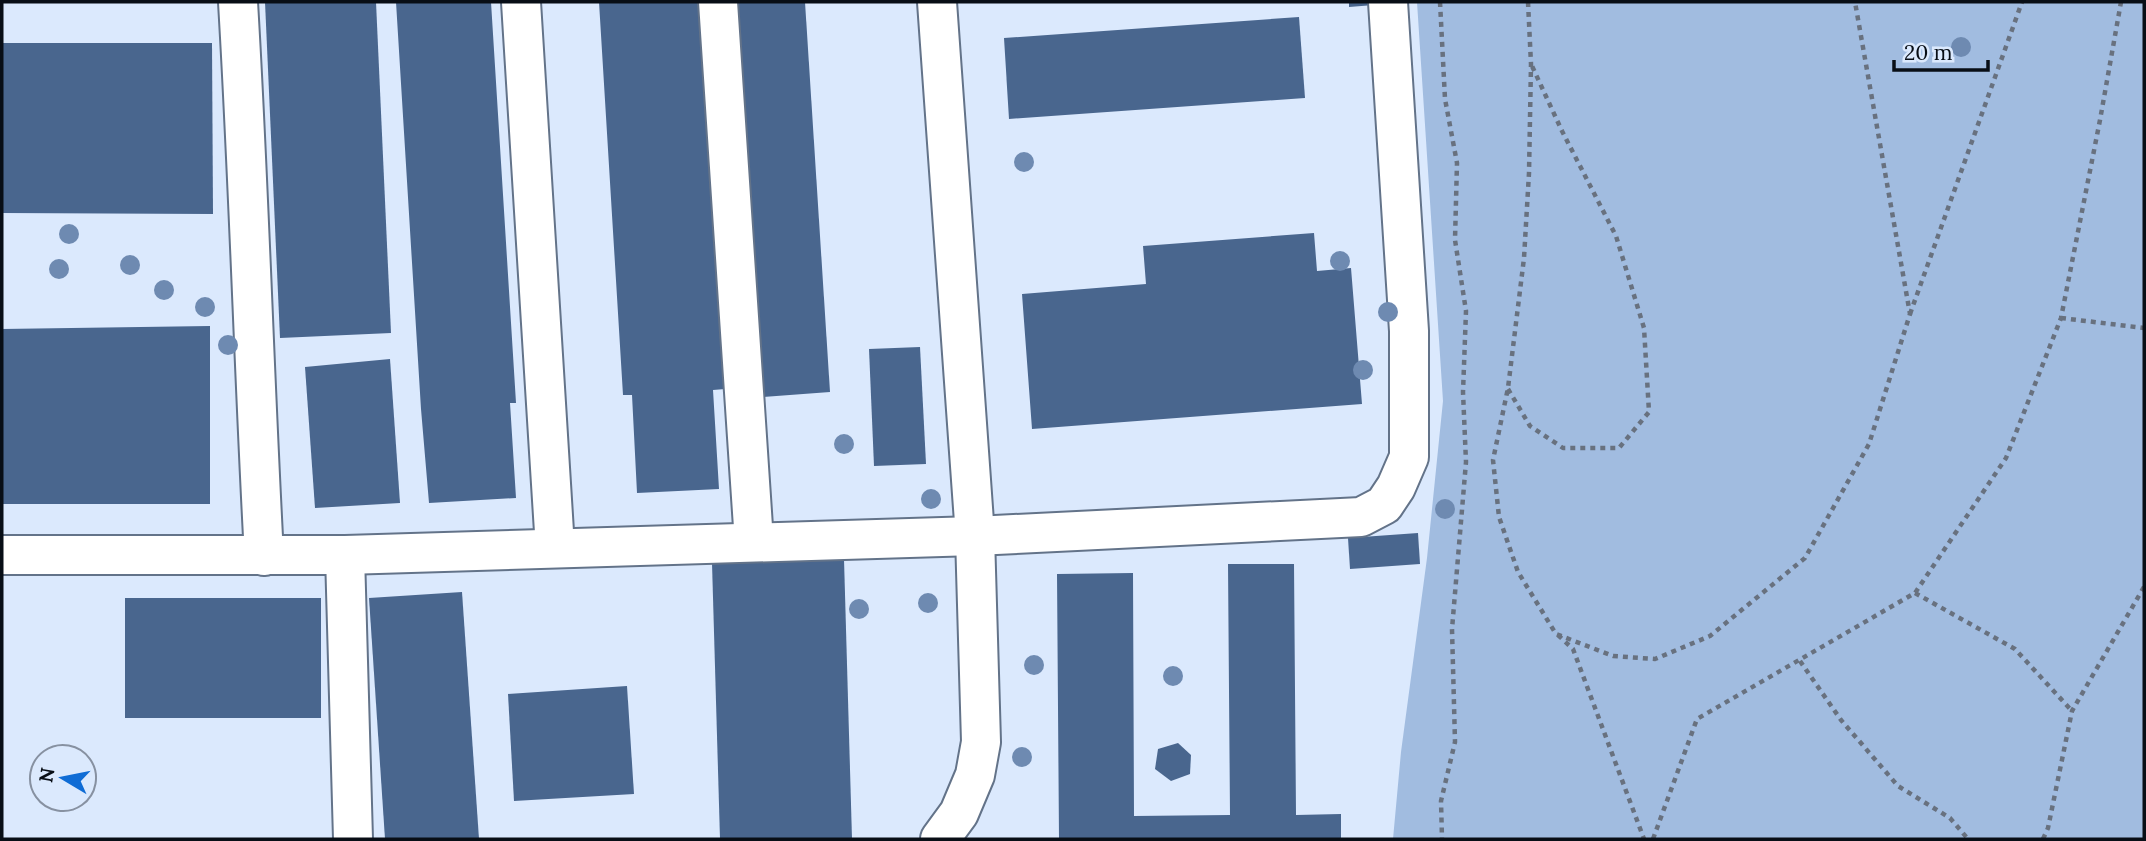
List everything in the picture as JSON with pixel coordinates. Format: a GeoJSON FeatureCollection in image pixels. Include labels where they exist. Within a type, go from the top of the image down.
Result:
{"type":"FeatureCollection","features":[{"type":"Feature","properties":{"kind":"lane"},"geometry":{"type":"LineString","coordinates":[[238,2],[248,170],[264,556]]}},
{"type":"Feature","properties":{"kind":"lane"},"geometry":{"type":"LineString","coordinates":[[521,2],[555,548]]}},
{"type":"Feature","properties":{"kind":"lane"},"geometry":{"type":"LineString","coordinates":[[718,2],[754,542]]}},
{"type":"Feature","properties":{"kind":"lane"},"geometry":{"type":"LineString","coordinates":[[937,2],[975,536],[981,742],[975,775],[959,813],[940,839]]}},
{"type":"Feature","properties":{"kind":"lane"},"geometry":{"type":"LineString","coordinates":[[2,555],[345,555],[975,536],[1362,517],[1384,505],[1396,487],[1409,457],[1409,331],[1388,2]]}},
{"type":"Feature","properties":{"kind":"lane"},"geometry":{"type":"LineString","coordinates":[[345,555],[353,839]]}},
{"type":"Feature","properties":{"kind":"path"},"geometry":{"type":"LineString","coordinates":[[1440,2],[1445,99],[1457,163],[1455,240],[1466,311],[1463,392],[1466,462],[1452,629],[1455,742],[1441,801],[1442,839]]}},
{"type":"Feature","properties":{"kind":"path"},"geometry":{"type":"LineString","coordinates":[[1528,2],[1531,64],[1529,173],[1524,258],[1508,388],[1493,460],[1499,517],[1518,572],[1556,634],[1573,649],[1644,839]]}},
{"type":"Feature","properties":{"kind":"path"},"geometry":{"type":"LineString","coordinates":[[1855,2],[1910,314]]}},
{"type":"Feature","properties":{"kind":"path"},"geometry":{"type":"LineString","coordinates":[[1556,634],[1613,656],[1655,659],[1710,636],[1805,558],[1869,444],[1910,314],[2022,2]]}},
{"type":"Feature","properties":{"kind":"path"},"geometry":{"type":"LineString","coordinates":[[1653,839],[1698,719],[1915,593],[2006,458],[2061,318],[2121,2]]}},
{"type":"Feature","properties":{"kind":"path"},"geometry":{"type":"LineString","coordinates":[[1508,388],[1530,426],[1563,448],[1619,448],[1649,412],[1644,328],[1616,236],[1531,64]]}},
{"type":"Feature","properties":{"kind":"path"},"geometry":{"type":"LineString","coordinates":[[2061,318],[2144,328]]}},
{"type":"Feature","properties":{"kind":"path"},"geometry":{"type":"LineString","coordinates":[[2043,839],[2048,828],[2072,710],[2144,587]]}},
{"type":"Feature","properties":{"kind":"path"},"geometry":{"type":"LineString","coordinates":[[1915,593],[2015,649],[2072,710]]}},
{"type":"Feature","properties":{"kind":"path"},"geometry":{"type":"LineString","coordinates":[[1800,661],[1841,720],[1898,786],[1950,818],[1968,839]]}},
{"type":"Feature","properties":{"kind":"shaded area"},"geometry":{"type":"Polygon","coordinates":[[[1417,2],[2144,2],[2144,839],[1393,839],[1443,401],[1417,2]]]}},
{"type":"Feature","properties":{"kind":"building"},"geometry":{"type":"Polygon","coordinates":[[[265,2],[376,2],[391,333],[280,338],[265,2]]]}},
{"type":"Feature","properties":{"kind":"building"},"geometry":{"type":"Polygon","coordinates":[[[396,2],[491,2],[516,403],[510,403],[516,498],[429,503],[396,2]]]}},
{"type":"Feature","properties":{"kind":"building"},"geometry":{"type":"Polygon","coordinates":[[[599,2],[701,2],[725,389],[713,390],[719,489],[637,493],[632,395],[623,395],[599,2]]]}},
{"type":"Feature","properties":{"kind":"building"},"geometry":{"type":"Polygon","coordinates":[[[738,2],[805,2],[830,392],[763,397],[738,2]]]}},
{"type":"Feature","properties":{"kind":"building"},"geometry":{"type":"Polygon","coordinates":[[[1349,2],[1374,2],[1374,5],[1349,7],[1349,2]]]}},
{"type":"Feature","properties":{"kind":"building"},"geometry":{"type":"Polygon","coordinates":[[[1299,17],[1305,98],[1009,119],[1004,38],[1299,17]]]}},
{"type":"Feature","properties":{"kind":"building"},"geometry":{"type":"Polygon","coordinates":[[[2,43],[212,43],[213,214],[2,213],[2,43]]]}},
{"type":"Feature","properties":{"kind":"building"},"geometry":{"type":"Polygon","coordinates":[[[1314,233],[1317,271],[1351,268],[1362,404],[1032,429],[1022,294],[1146,284],[1143,246],[1314,233]]]}},
{"type":"Feature","properties":{"kind":"building"},"geometry":{"type":"Polygon","coordinates":[[[210,326],[210,504],[2,504],[2,329],[210,326]]]}},
{"type":"Feature","properties":{"kind":"building"},"geometry":{"type":"Polygon","coordinates":[[[920,347],[926,464],[874,466],[869,349],[920,347]]]}},
{"type":"Feature","properties":{"kind":"building"},"geometry":{"type":"Polygon","coordinates":[[[390,359],[400,503],[315,508],[305,367],[390,359]]]}},
{"type":"Feature","properties":{"kind":"building"},"geometry":{"type":"Polygon","coordinates":[[[1418,533],[1420,564],[1350,569],[1348,538],[1418,533]]]}},
{"type":"Feature","properties":{"kind":"building"},"geometry":{"type":"Polygon","coordinates":[[[844,559],[852,839],[720,839],[712,563],[844,559]]]}},
{"type":"Feature","properties":{"kind":"building"},"geometry":{"type":"Polygon","coordinates":[[[1228,564],[1294,564],[1296,815],[1341,814],[1341,839],[1059,839],[1057,574],[1133,573],[1134,816],[1230,815],[1228,564]]]}},
{"type":"Feature","properties":{"kind":"building"},"geometry":{"type":"Polygon","coordinates":[[[462,592],[479,839],[385,839],[369,598],[462,592]]]}},
{"type":"Feature","properties":{"kind":"building"},"geometry":{"type":"Polygon","coordinates":[[[125,598],[321,598],[321,718],[125,718],[125,598]]]}},
{"type":"Feature","properties":{"kind":"building"},"geometry":{"type":"Polygon","coordinates":[[[627,686],[634,794],[514,801],[508,694],[627,686]]]}},
{"type":"Feature","properties":{"kind":"building"},"geometry":{"type":"Polygon","coordinates":[[[1178,743],[1191,755],[1190,774],[1171,781],[1155,769],[1158,749],[1178,743]]]}}]}
